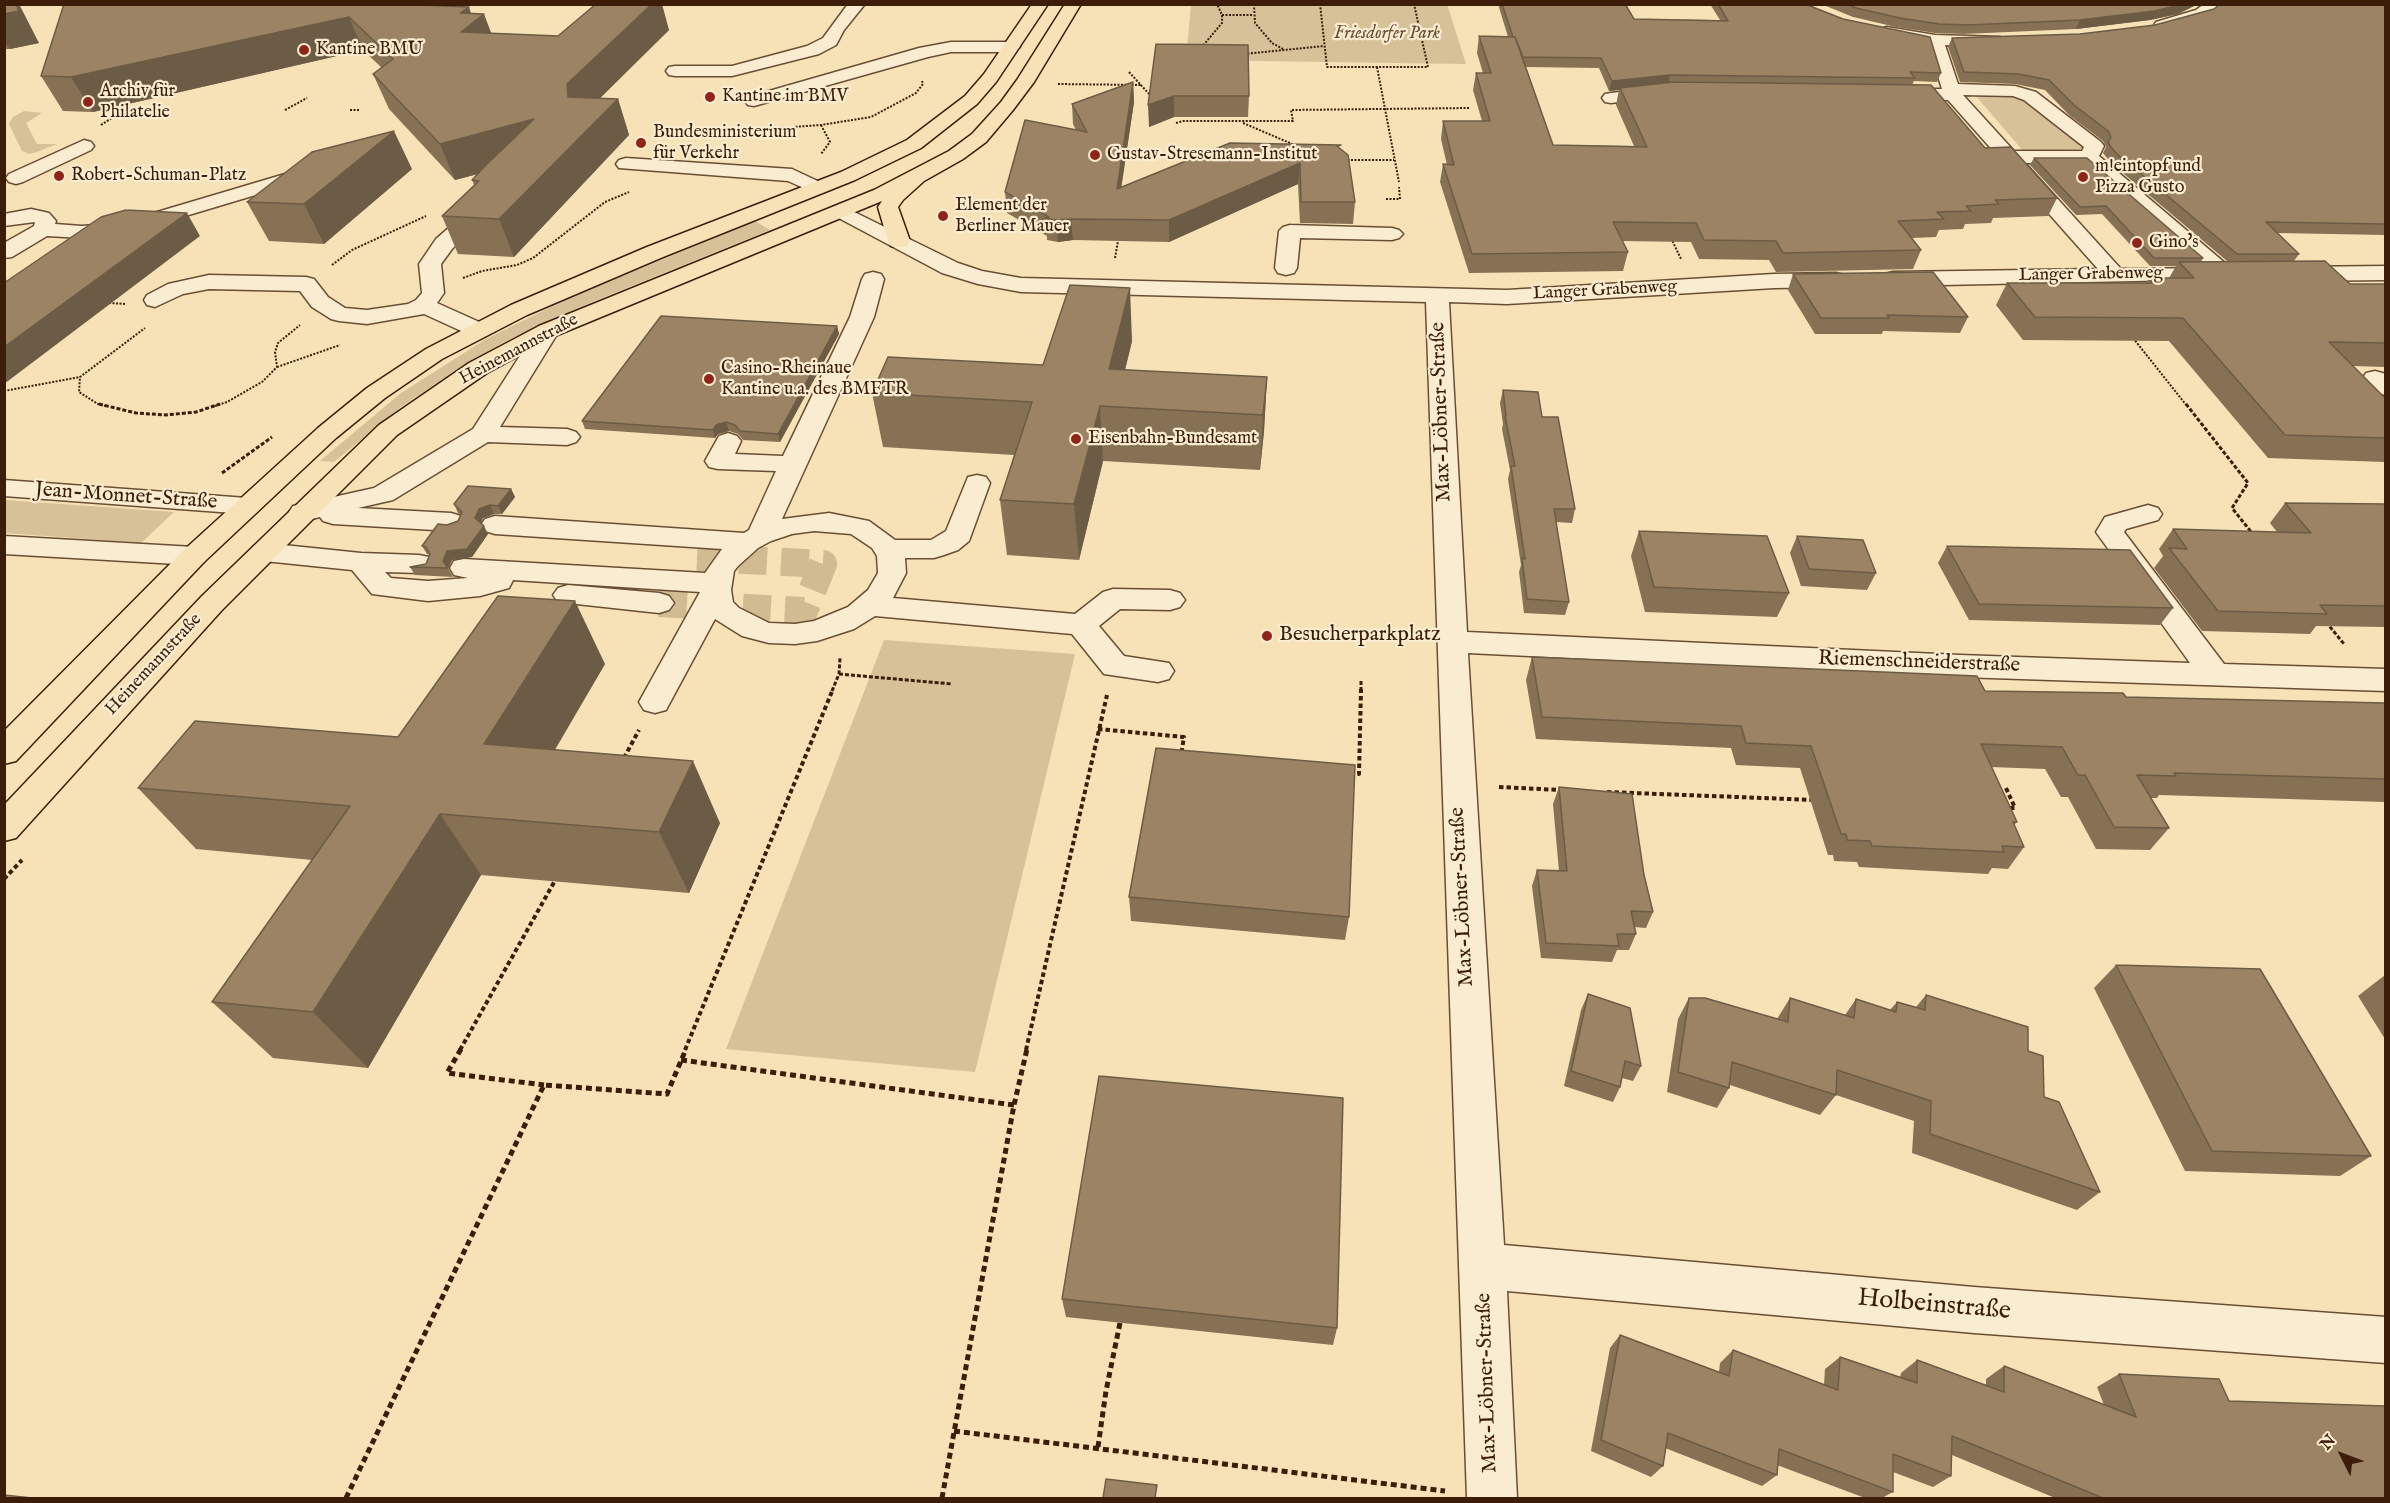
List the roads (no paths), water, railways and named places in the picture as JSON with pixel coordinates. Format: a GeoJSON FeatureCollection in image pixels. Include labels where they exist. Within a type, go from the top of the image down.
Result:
{"type":"FeatureCollection","features":[{"type":"Feature","properties":{"kind":"main road","name":"Heinemannstraße"},"geometry":{"type":"LineString","coordinates":[[4,752],[194,556],[327,433],[375,393],[434,354],[478,330],[586,281],[886,159],[914,144],[971,100],[1012,47],[1040,4]]}},
{"type":"Feature","properties":{"kind":"main road","name":"Heinemannstraße"},"geometry":{"type":"LineString","coordinates":[[4,828],[212,603],[388,430],[478,368],[547,331],[921,176],[980,138],[1025,82],[1073,4]]}},
{"type":"Feature","properties":{"kind":"main road"},"geometry":{"type":"LineString","coordinates":[[811,190],[840,211],[849,190],[899,165],[950,133],[971,100]]}},
{"type":"Feature","properties":{"kind":"main road"},"geometry":{"type":"LineString","coordinates":[[899,241],[888,207],[895,196],[921,176]]}},
{"type":"Feature","properties":{"kind":"main road"},"geometry":{"type":"LineString","coordinates":[[248,506],[303,512]]}},
{"type":"Feature","properties":{"kind":"main road"},"geometry":{"type":"LineString","coordinates":[[194,556],[264,552]]}},
{"type":"Feature","properties":{"kind":"street"},"geometry":{"type":"LineString","coordinates":[[675,70],[732,71],[813,50],[830,41],[837,28],[857,4]]}},
{"type":"Feature","properties":{"kind":"street"},"geometry":{"type":"LineString","coordinates":[[2150,27],[2183,20],[2216,4]]}},
{"type":"Feature","properties":{"kind":"street"},"geometry":{"type":"LineString","coordinates":[[1867,28],[1935,40],[2011,40]]}},
{"type":"Feature","properties":{"kind":"street"},"geometry":{"type":"LineString","coordinates":[[1935,40],[1952,92],[2115,275]]}},
{"type":"Feature","properties":{"kind":"street"},"geometry":{"type":"LineString","coordinates":[[754,101],[951,47],[1012,47]]}},
{"type":"Feature","properties":{"kind":"street"},"geometry":{"type":"LineString","coordinates":[[1882,94],[2015,91],[2030,96],[2094,146],[2089,157],[2009,157]]}},
{"type":"Feature","properties":{"kind":"street"},"geometry":{"type":"LineString","coordinates":[[1611,98],[1683,92]]}},
{"type":"Feature","properties":{"kind":"street"},"geometry":{"type":"LineString","coordinates":[[43,229],[46,221],[42,217],[9,218],[20,196],[10,173],[84,146]]}},
{"type":"Feature","properties":{"kind":"street","name":"Langer Grabenweg"},"geometry":{"type":"LineString","coordinates":[[840,211],[950,268],[978,278],[1021,285],[1507,297],[1863,279],[2234,274],[2089,157]]}},
{"type":"Feature","properties":{"kind":"street"},"geometry":{"type":"LineString","coordinates":[[626,164],[792,175],[811,190]]}},
{"type":"Feature","properties":{"kind":"street"},"geometry":{"type":"LineString","coordinates":[[5,251],[43,229],[82,232],[122,229],[315,171]]}},
{"type":"Feature","properties":{"kind":"street"},"geometry":{"type":"LineString","coordinates":[[428,299],[430,264],[444,244],[490,201]]}},
{"type":"Feature","properties":{"kind":"street"},"geometry":{"type":"LineString","coordinates":[[1286,268],[1290,231],[1392,234]]}},
{"type":"Feature","properties":{"kind":"street"},"geometry":{"type":"LineString","coordinates":[[313,293],[325,270]]}},
{"type":"Feature","properties":{"kind":"street"},"geometry":{"type":"LineString","coordinates":[[2279,274],[2385,273]]}},
{"type":"Feature","properties":{"kind":"street"},"geometry":{"type":"LineString","coordinates":[[754,538],[862,317],[873,279]]}},
{"type":"Feature","properties":{"kind":"street"},"geometry":{"type":"LineString","coordinates":[[155,300],[176,289],[209,282],[313,293],[339,314],[366,317],[393,314],[428,299]]}},
{"type":"Feature","properties":{"kind":"street","name":"Max-Löbner-Straße"},"geometry":{"type":"LineString","coordinates":[[1437,296],[1492,1497]]}},
{"type":"Feature","properties":{"kind":"street"},"geometry":{"type":"LineString","coordinates":[[428,299],[478,330]]}},
{"type":"Feature","properties":{"kind":"street"},"geometry":{"type":"LineString","coordinates":[[303,512],[383,494],[483,434],[547,331]]}},
{"type":"Feature","properties":{"kind":"street"},"geometry":{"type":"LineString","coordinates":[[483,434],[567,437]]}},
{"type":"Feature","properties":{"kind":"street"},"geometry":{"type":"LineString","coordinates":[[728,441],[718,461],[792,464]]}},
{"type":"Feature","properties":{"kind":"street"},"geometry":{"type":"LineString","coordinates":[[888,549],[934,549],[948,544],[959,535],[977,483]]}},
{"type":"Feature","properties":{"kind":"street","name":"Jean-Monnet-Straße"},"geometry":{"type":"LineString","coordinates":[[4,488],[248,506]]}},
{"type":"Feature","properties":{"kind":"street"},"geometry":{"type":"LineString","coordinates":[[303,512],[451,522]]}},
{"type":"Feature","properties":{"kind":"street"},"geometry":{"type":"LineString","coordinates":[[2148,514],[2115,524],[2110,532],[2215,674]]}},
{"type":"Feature","properties":{"kind":"street"},"geometry":{"type":"LineString","coordinates":[[322,558],[345,546],[365,526],[359,517]]}},
{"type":"Feature","properties":{"kind":"street"},"geometry":{"type":"LineString","coordinates":[[655,702],[716,586],[720,571],[729,559],[754,538],[788,526],[829,522],[859,527],[871,533],[888,549],[892,564],[892,573],[880,596],[870,606],[843,622],[817,631],[795,634],[769,633],[753,629],[728,615],[719,604],[716,586]]}},
{"type":"Feature","properties":{"kind":"street"},"geometry":{"type":"LineString","coordinates":[[686,557],[554,550],[523,543],[495,525],[754,538]]}},
{"type":"Feature","properties":{"kind":"street"},"geometry":{"type":"LineString","coordinates":[[4,545],[194,556]]}},
{"type":"Feature","properties":{"kind":"street"},"geometry":{"type":"LineString","coordinates":[[264,552],[372,563],[419,564]]}},
{"type":"Feature","properties":{"kind":"street"},"geometry":{"type":"LineString","coordinates":[[372,563],[382,587],[428,591],[472,577],[535,571],[716,586]]}},
{"type":"Feature","properties":{"kind":"street"},"geometry":{"type":"LineString","coordinates":[[472,577],[659,603]]}},
{"type":"Feature","properties":{"kind":"street"},"geometry":{"type":"LineString","coordinates":[[870,606],[1082,625],[1113,599],[1170,600]]}},
{"type":"Feature","properties":{"kind":"street"},"geometry":{"type":"LineString","coordinates":[[1082,625],[1115,666],[1158,671]]}},
{"type":"Feature","properties":{"kind":"street","name":"Riemenschneiderstraße"},"geometry":{"type":"LineString","coordinates":[[1452,642],[1960,666],[2379,680]]}},
{"type":"Feature","properties":{"kind":"street","name":"Holbeinstraße"},"geometry":{"type":"LineString","coordinates":[[1483,1266],[1974,1310],[2385,1340]]}},
{"type":"Feature","properties":{"kind":"tunnel"},"geometry":{"type":"LineString","coordinates":[[659,603],[804,611],[823,564],[686,557]]}},
{"type":"Feature","properties":{"kind":"place","name":"Kantine BMU"},"geometry":{"type":"Point","coordinates":[304,50]}},
{"type":"Feature","properties":{"kind":"place","name":"Kantine im BMV"},"geometry":{"type":"Point","coordinates":[710,97]}},
{"type":"Feature","properties":{"kind":"place","name":"Archiv für Philatelie"},"geometry":{"type":"Point","coordinates":[88,102]}},
{"type":"Feature","properties":{"kind":"place","name":"Bundesministerium für Verkehr"},"geometry":{"type":"Point","coordinates":[641,143]}},
{"type":"Feature","properties":{"kind":"place","name":"Gustav-Stresemann-Institut"},"geometry":{"type":"Point","coordinates":[1095,155]}},
{"type":"Feature","properties":{"kind":"place","name":"Robert-Schuman-Platz"},"geometry":{"type":"Point","coordinates":[59,176]}},
{"type":"Feature","properties":{"kind":"place","name":"m!eintopf und Pizza Gusto"},"geometry":{"type":"Point","coordinates":[2083,177]}},
{"type":"Feature","properties":{"kind":"place","name":"Element der Berliner Mauer"},"geometry":{"type":"Point","coordinates":[943,216]}},
{"type":"Feature","properties":{"kind":"place","name":"Gino's"},"geometry":{"type":"Point","coordinates":[2137,243]}},
{"type":"Feature","properties":{"kind":"place","name":"Casino-Rheinaue Kantine u.a. des BMFTR"},"geometry":{"type":"Point","coordinates":[709,379]}},
{"type":"Feature","properties":{"kind":"place","name":"Eisenbahn-Bundesamt"},"geometry":{"type":"Point","coordinates":[1076,439]}},
{"type":"Feature","properties":{"kind":"place","name":"Besucherparkplatz"},"geometry":{"type":"Point","coordinates":[1267,636]}},
{"type":"Feature","properties":{"kind":"park label","name":"Friesdorfer Park"},"geometry":{"type":"Point","coordinates":[1387,34]}}]}
